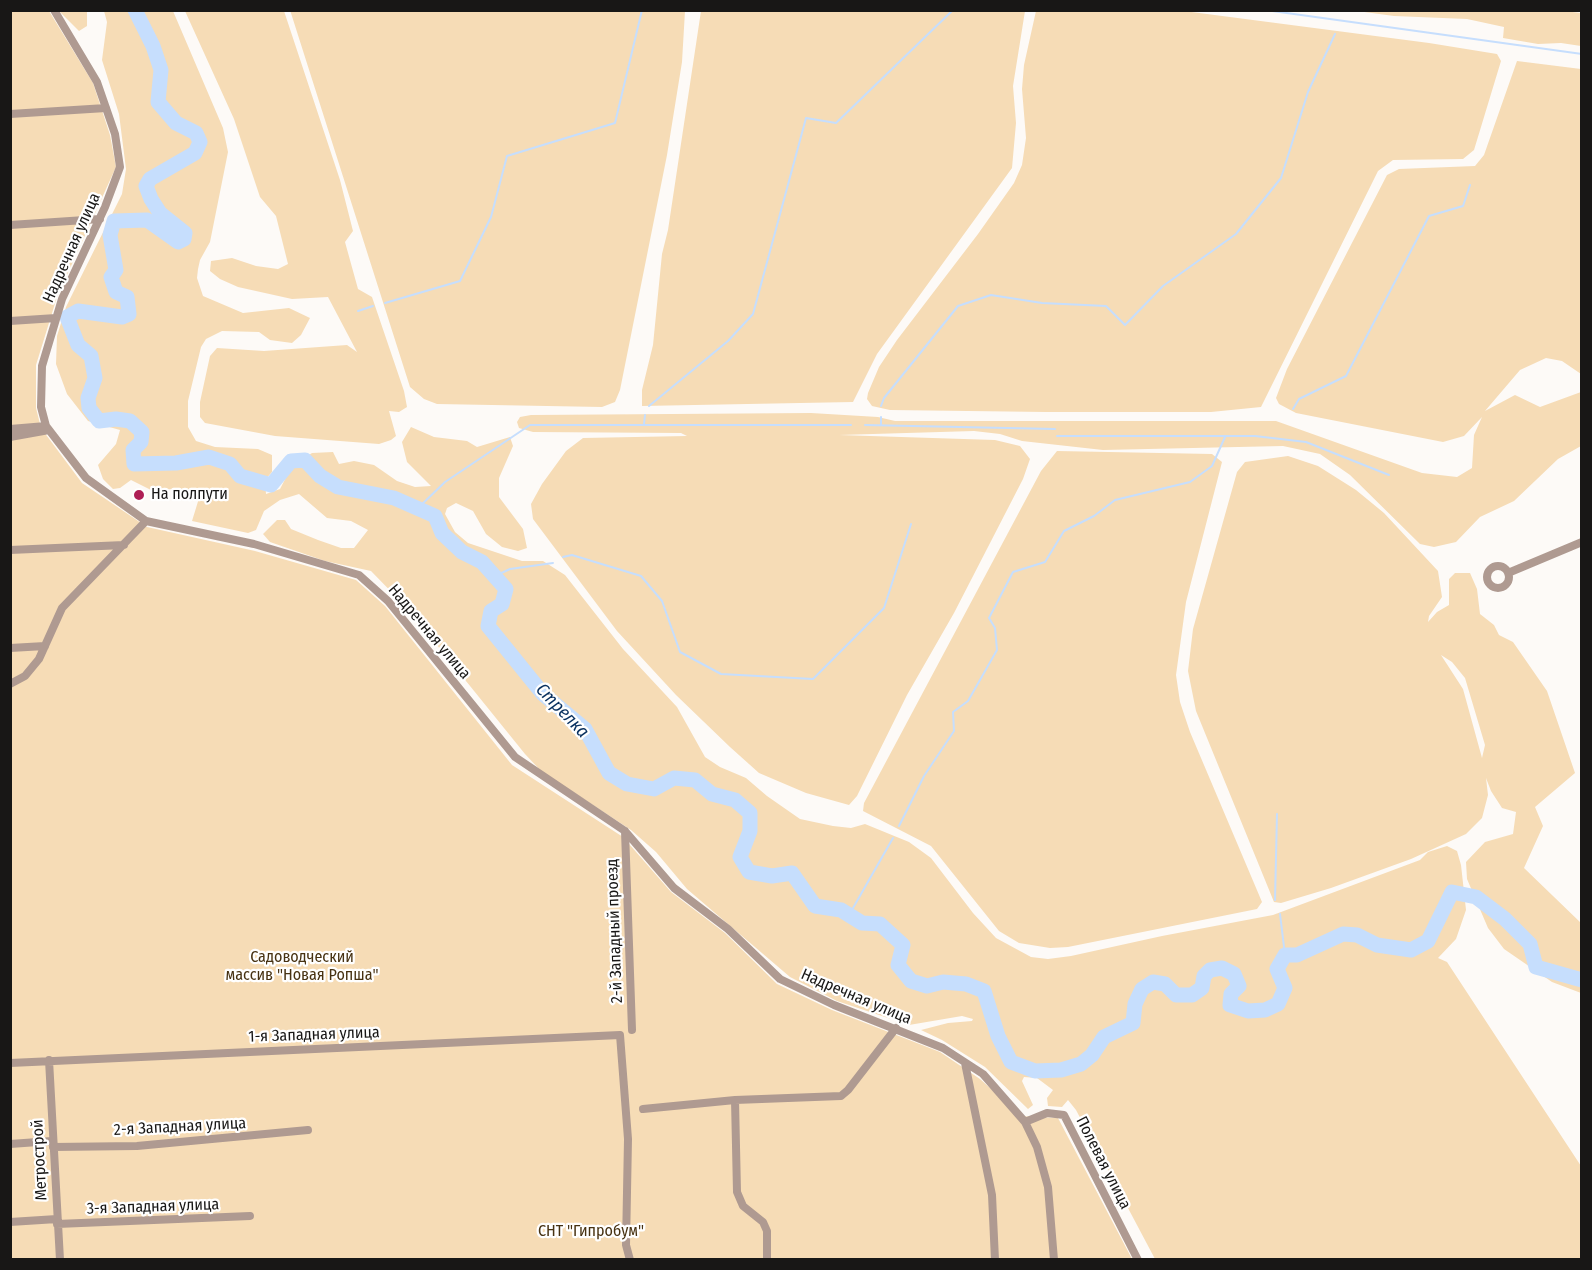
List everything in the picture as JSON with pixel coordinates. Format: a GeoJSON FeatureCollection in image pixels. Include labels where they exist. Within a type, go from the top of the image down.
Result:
{"type":"FeatureCollection","features":[{"type":"Feature","properties":{"kind":"street","name":"Надречная улица"},"geometry":{"type":"LineString","coordinates":[[54,10],[97,82],[115,134],[120,167],[100,219],[62,299],[42,366],[41,407],[48,428],[86,478],[146,521],[254,544],[359,575],[388,601],[515,757],[625,831],[674,888],[728,929],[780,979],[834,1005],[943,1048],[983,1074],[1025,1122],[1037,1147],[1048,1187],[1054,1260]]}},
{"type":"Feature","properties":{"kind":"street"},"geometry":{"type":"LineString","coordinates":[[10,114],[106,108]]}},
{"type":"Feature","properties":{"kind":"street"},"geometry":{"type":"LineString","coordinates":[[10,225],[100,219]]}},
{"type":"Feature","properties":{"kind":"street"},"geometry":{"type":"LineString","coordinates":[[10,321],[56,318]]}},
{"type":"Feature","properties":{"kind":"street"},"geometry":{"type":"LineString","coordinates":[[10,429],[48,428]]}},
{"type":"Feature","properties":{"kind":"street"},"geometry":{"type":"LineString","coordinates":[[10,437],[48,428]]}},
{"type":"Feature","properties":{"kind":"street"},"geometry":{"type":"LineString","coordinates":[[10,684],[25,676],[45,646],[62,609],[146,521]]}},
{"type":"Feature","properties":{"kind":"street"},"geometry":{"type":"LineString","coordinates":[[1508,573],[1581,542]]}},
{"type":"Feature","properties":{"kind":"street"},"geometry":{"type":"LineString","coordinates":[[10,550],[124,544]]}},
{"type":"Feature","properties":{"kind":"street"},"geometry":{"type":"LineString","coordinates":[[10,648],[45,646]]}},
{"type":"Feature","properties":{"kind":"street","name":"2-й Западный проезд"},"geometry":{"type":"LineString","coordinates":[[625,831],[632,1030]]}},
{"type":"Feature","properties":{"kind":"street"},"geometry":{"type":"LineString","coordinates":[[643,1109],[735,1100],[841,1096],[896,1028]]}},
{"type":"Feature","properties":{"kind":"street","name":"1-я Западная улица"},"geometry":{"type":"LineString","coordinates":[[10,1063],[620,1035],[628,1138],[626,1245],[630,1260]]}},
{"type":"Feature","properties":{"kind":"street","name":"Метрострой"},"geometry":{"type":"LineString","coordinates":[[50,1060],[60,1260]]}},
{"type":"Feature","properties":{"kind":"street"},"geometry":{"type":"LineString","coordinates":[[965,1062],[990,1186],[995,1260]]}},
{"type":"Feature","properties":{"kind":"street"},"geometry":{"type":"LineString","coordinates":[[735,1100],[737,1192],[743,1206],[763,1222],[767,1231],[767,1260]]}},
{"type":"Feature","properties":{"kind":"street","name":"Полевая улица"},"geometry":{"type":"LineString","coordinates":[[1025,1122],[1047,1113],[1064,1115],[1138,1260]]}},
{"type":"Feature","properties":{"kind":"street","name":"2-я Западная улица"},"geometry":{"type":"LineString","coordinates":[[10,1144],[137,1146],[308,1130]]}},
{"type":"Feature","properties":{"kind":"street","name":"3-я Западная улица"},"geometry":{"type":"LineString","coordinates":[[10,1222],[250,1216]]}},
{"type":"Feature","properties":{"kind":"green space"},"geometry":{"type":"Polygon","coordinates":[[[290,10],[685,11],[682,62],[667,155],[620,390],[615,402],[602,407],[437,404],[424,399],[410,387],[290,10]]]}},
{"type":"Feature","properties":{"kind":"green space","name":"Садоводческий массив \"Новая Ропша\""},"geometry":{"type":"Polygon","coordinates":[[[10,11],[49,11],[93,83],[110,135],[116,167],[57,297],[36,365],[36,408],[41,428],[82,483],[147,527],[255,551],[356,580],[385,606],[512,765],[623,837],[671,892],[725,933],[777,984],[832,1010],[940,1052],[980,1079],[1021,1116],[1058,1118],[1132,1259],[11,1259],[10,11]]]}},
{"type":"Feature","properties":{"kind":"green space"},"geometry":{"type":"Polygon","coordinates":[[[59,11],[87,11],[87,26],[79,31],[59,11]]]}},
{"type":"Feature","properties":{"kind":"green space"},"geometry":{"type":"Polygon","coordinates":[[[104,11],[173,11],[223,128],[228,152],[210,242],[200,260],[198,269],[197,278],[203,296],[243,313],[289,308],[310,318],[301,335],[292,343],[270,340],[259,332],[222,331],[206,339],[201,347],[188,401],[188,427],[196,441],[215,447],[258,449],[272,455],[272,472],[265,480],[266,494],[280,489],[292,466],[312,453],[333,452],[339,464],[354,461],[374,465],[397,481],[415,487],[431,486],[407,462],[402,442],[411,427],[434,437],[467,441],[477,447],[510,437],[513,446],[499,478],[499,497],[523,529],[527,548],[518,551],[502,547],[486,534],[473,511],[456,503],[447,508],[445,514],[455,532],[468,543],[522,561],[543,561],[565,575],[623,649],[677,707],[705,757],[720,767],[746,778],[800,819],[851,828],[865,824],[909,842],[931,858],[973,913],[996,938],[1031,957],[1048,959],[1071,956],[1273,915],[1420,860],[1428,852],[1447,846],[1457,851],[1461,865],[1466,910],[1456,939],[1438,958],[1447,962],[1581,1166],[1581,1259],[1155,1259],[1076,1110],[1068,1100],[1062,1107],[1048,1106],[1047,1098],[1053,1090],[1037,1078],[1024,1077],[1022,1081],[1033,1105],[1028,1109],[985,1067],[942,1040],[921,1030],[973,1019],[962,1016],[909,1025],[837,1001],[790,977],[687,889],[656,852],[631,830],[541,771],[407,608],[371,571],[325,561],[270,542],[263,534],[277,520],[285,520],[291,529],[318,540],[341,548],[354,548],[368,530],[351,521],[327,518],[299,494],[280,500],[264,511],[256,530],[248,533],[192,521],[200,495],[172,489],[153,491],[131,480],[120,488],[113,489],[103,479],[98,465],[116,444],[120,430],[88,421],[67,394],[56,364],[57,336],[66,307],[122,194],[126,169],[119,114],[102,60],[107,22],[104,11]]]}},
{"type":"Feature","properties":{"kind":"green space"},"geometry":{"type":"Polygon","coordinates":[[[185,11],[284,11],[340,180],[353,231],[345,242],[358,289],[372,297],[404,391],[407,407],[399,412],[389,411],[396,436],[391,440],[379,444],[275,436],[205,423],[200,417],[200,402],[210,356],[217,348],[264,351],[347,345],[357,352],[328,297],[292,299],[238,287],[220,279],[210,271],[211,261],[232,258],[256,266],[278,269],[288,264],[276,216],[260,197],[234,119],[185,11]]]}},
{"type":"Feature","properties":{"kind":"green space"},"geometry":{"type":"Polygon","coordinates":[[[701,11],[1025,11],[1013,86],[1016,123],[1012,168],[877,354],[853,402],[642,406],[642,390],[653,345],[662,254],[668,230],[701,11]]]}},
{"type":"Feature","properties":{"kind":"green space"},"geometry":{"type":"Polygon","coordinates":[[[1036,11],[1184,11],[1429,43],[1497,54],[1501,61],[1474,150],[1463,159],[1393,160],[1378,171],[1261,407],[1211,412],[1046,412],[890,410],[872,406],[867,399],[868,393],[879,367],[978,234],[1014,183],[1022,165],[1026,138],[1022,89],[1024,65],[1036,11]]]}},
{"type":"Feature","properties":{"kind":"green space"},"geometry":{"type":"Polygon","coordinates":[[[1357,11],[1564,11],[1581,13],[1581,46],[1561,43],[1538,44],[1503,38],[1504,27],[1467,19],[1394,16],[1357,11]]]}},
{"type":"Feature","properties":{"kind":"green space"},"geometry":{"type":"Polygon","coordinates":[[[1517,61],[1581,69],[1581,374],[1562,361],[1546,358],[1520,370],[1485,411],[1515,395],[1540,407],[1581,392],[1581,446],[1558,459],[1514,501],[1480,517],[1456,542],[1434,547],[1420,544],[1350,475],[1320,454],[1283,446],[1103,450],[1022,441],[1000,434],[974,431],[839,435],[995,440],[1020,446],[1030,459],[1023,479],[954,613],[907,695],[857,796],[849,805],[806,793],[759,773],[730,747],[676,695],[617,631],[533,519],[531,504],[542,484],[566,451],[583,438],[687,436],[681,433],[533,432],[519,428],[517,422],[520,417],[531,415],[811,413],[878,417],[895,421],[1276,421],[1422,473],[1457,477],[1472,468],[1474,435],[1482,417],[1464,436],[1443,442],[1296,413],[1279,404],[1276,398],[1287,369],[1387,175],[1399,169],[1475,166],[1484,155],[1517,61]]]}},
{"type":"Feature","properties":{"kind":"green space"},"geometry":{"type":"Polygon","coordinates":[[[1057,451],[1212,454],[1222,462],[1186,602],[1176,675],[1180,702],[1190,732],[1262,902],[1257,909],[1068,947],[1050,948],[1019,943],[999,931],[931,846],[863,811],[864,803],[1041,471],[1057,451]]]}},
{"type":"Feature","properties":{"kind":"green space"},"geometry":{"type":"Polygon","coordinates":[[[1288,456],[1318,466],[1356,490],[1384,513],[1438,571],[1442,597],[1429,616],[1428,622],[1437,612],[1449,605],[1449,579],[1455,573],[1470,573],[1477,589],[1480,614],[1494,625],[1499,635],[1513,642],[1547,691],[1575,773],[1535,807],[1543,826],[1524,868],[1581,923],[1581,993],[1552,982],[1504,949],[1488,928],[1467,879],[1466,862],[1485,842],[1513,834],[1516,812],[1502,808],[1486,778],[1488,795],[1482,818],[1466,834],[1411,859],[1331,888],[1281,903],[1274,902],[1196,711],[1188,671],[1193,629],[1237,472],[1245,462],[1288,456]],[[1441,655],[1463,689],[1482,758],[1485,745],[1465,678],[1452,662],[1441,655]]]}},
{"type":"Feature","properties":{"kind":"waterway","name":"Стрелка"},"geometry":{"type":"LineString","coordinates":[[135,10],[153,46],[161,70],[158,102],[176,123],[196,133],[200,142],[195,153],[150,179],[146,186],[160,213],[185,233],[184,239],[178,242],[147,220],[114,221],[110,235],[116,270],[111,277],[116,292],[127,297],[129,314],[122,317],[78,311],[67,317],[78,345],[91,356],[95,378],[88,398],[89,408],[99,421],[116,419],[130,421],[142,432],[141,442],[133,450],[134,464],[176,463],[209,457],[230,464],[240,476],[271,485],[291,461],[305,460],[320,476],[338,487],[394,498],[435,516],[442,533],[462,552],[482,562],[506,589],[502,604],[491,611],[488,626],[543,694],[585,729],[609,773],[627,784],[654,789],[674,778],[695,780],[712,794],[735,800],[750,813],[750,831],[740,857],[749,872],[772,876],[792,873],[815,906],[841,910],[862,923],[880,924],[903,945],[898,965],[911,981],[927,986],[943,982],[966,984],[984,991],[998,1036],[1011,1062],[1035,1071],[1061,1070],[1081,1064],[1092,1055],[1104,1037],[1133,1023],[1135,1004],[1142,989],[1153,982],[1165,984],[1176,995],[1192,995],[1202,988],[1204,976],[1210,970],[1222,968],[1234,974],[1239,986],[1231,994],[1230,1005],[1248,1011],[1265,1010],[1278,1004],[1285,988],[1277,969],[1285,955],[1297,955],[1343,934],[1357,935],[1377,945],[1411,950],[1428,941],[1452,892],[1476,897],[1505,919],[1530,944],[1536,967],[1582,980]]}},
{"type":"Feature","properties":{"kind":"waterway"},"geometry":{"type":"LineString","coordinates":[[385,303],[460,281],[491,217],[507,156],[615,123],[642,10]]}},
{"type":"Feature","properties":{"kind":"waterway"},"geometry":{"type":"LineString","coordinates":[[649,406],[728,341],[753,314],[806,118],[836,123],[953,10]]}},
{"type":"Feature","properties":{"kind":"waterway"},"geometry":{"type":"LineString","coordinates":[[1265,10],[1582,54]]}},
{"type":"Feature","properties":{"kind":"waterway"},"geometry":{"type":"LineString","coordinates":[[881,406],[884,398],[958,306],[991,295],[1042,303],[1106,306],[1125,325],[1163,286],[1236,234],[1281,178],[1308,92],[1335,34]]}},
{"type":"Feature","properties":{"kind":"waterway"},"geometry":{"type":"LineString","coordinates":[[1293,409],[1299,399],[1346,376],[1429,216],[1463,206],[1470,185]]}},
{"type":"Feature","properties":{"kind":"waterway"},"geometry":{"type":"LineString","coordinates":[[358,311],[373,306]]}},
{"type":"Feature","properties":{"kind":"waterway"},"geometry":{"type":"LineString","coordinates":[[644,424],[645,415]]}},
{"type":"Feature","properties":{"kind":"waterway"},"geometry":{"type":"LineString","coordinates":[[881,417],[881,425]]}},
{"type":"Feature","properties":{"kind":"waterway"},"geometry":{"type":"LineString","coordinates":[[418,508],[445,482],[530,425],[851,425]]}},
{"type":"Feature","properties":{"kind":"waterway"},"geometry":{"type":"LineString","coordinates":[[865,425],[1055,429]]}},
{"type":"Feature","properties":{"kind":"waterway"},"geometry":{"type":"LineString","coordinates":[[1057,436],[1255,436],[1306,442],[1389,475]]}},
{"type":"Feature","properties":{"kind":"waterway"},"geometry":{"type":"LineString","coordinates":[[899,826],[924,776],[954,731],[953,712],[968,701],[997,650],[995,628],[989,618],[1013,572],[1045,562],[1064,531],[1094,516],[1115,500],[1190,482],[1212,466],[1225,437]]}},
{"type":"Feature","properties":{"kind":"waterway"},"geometry":{"type":"LineString","coordinates":[[563,557],[572,555],[641,576],[662,601],[680,652],[721,674],[813,679],[884,608],[911,524]]}},
{"type":"Feature","properties":{"kind":"waterway"},"geometry":{"type":"LineString","coordinates":[[495,576],[510,569],[553,563]]}},
{"type":"Feature","properties":{"kind":"waterway"},"geometry":{"type":"LineString","coordinates":[[1275,900],[1277,814]]}},
{"type":"Feature","properties":{"kind":"waterway"},"geometry":{"type":"LineString","coordinates":[[849,915],[893,838]]}},
{"type":"Feature","properties":{"kind":"waterway"},"geometry":{"type":"LineString","coordinates":[[1280,914],[1285,955]]}},
{"type":"Feature","properties":{"kind":"place","name":"На полпути"},"geometry":{"type":"Point","coordinates":[139,495]}},
{"type":"Feature","properties":{"kind":"park label","name":"СНТ \"Гипробум\""},"geometry":{"type":"Point","coordinates":[591,1232]}}]}
